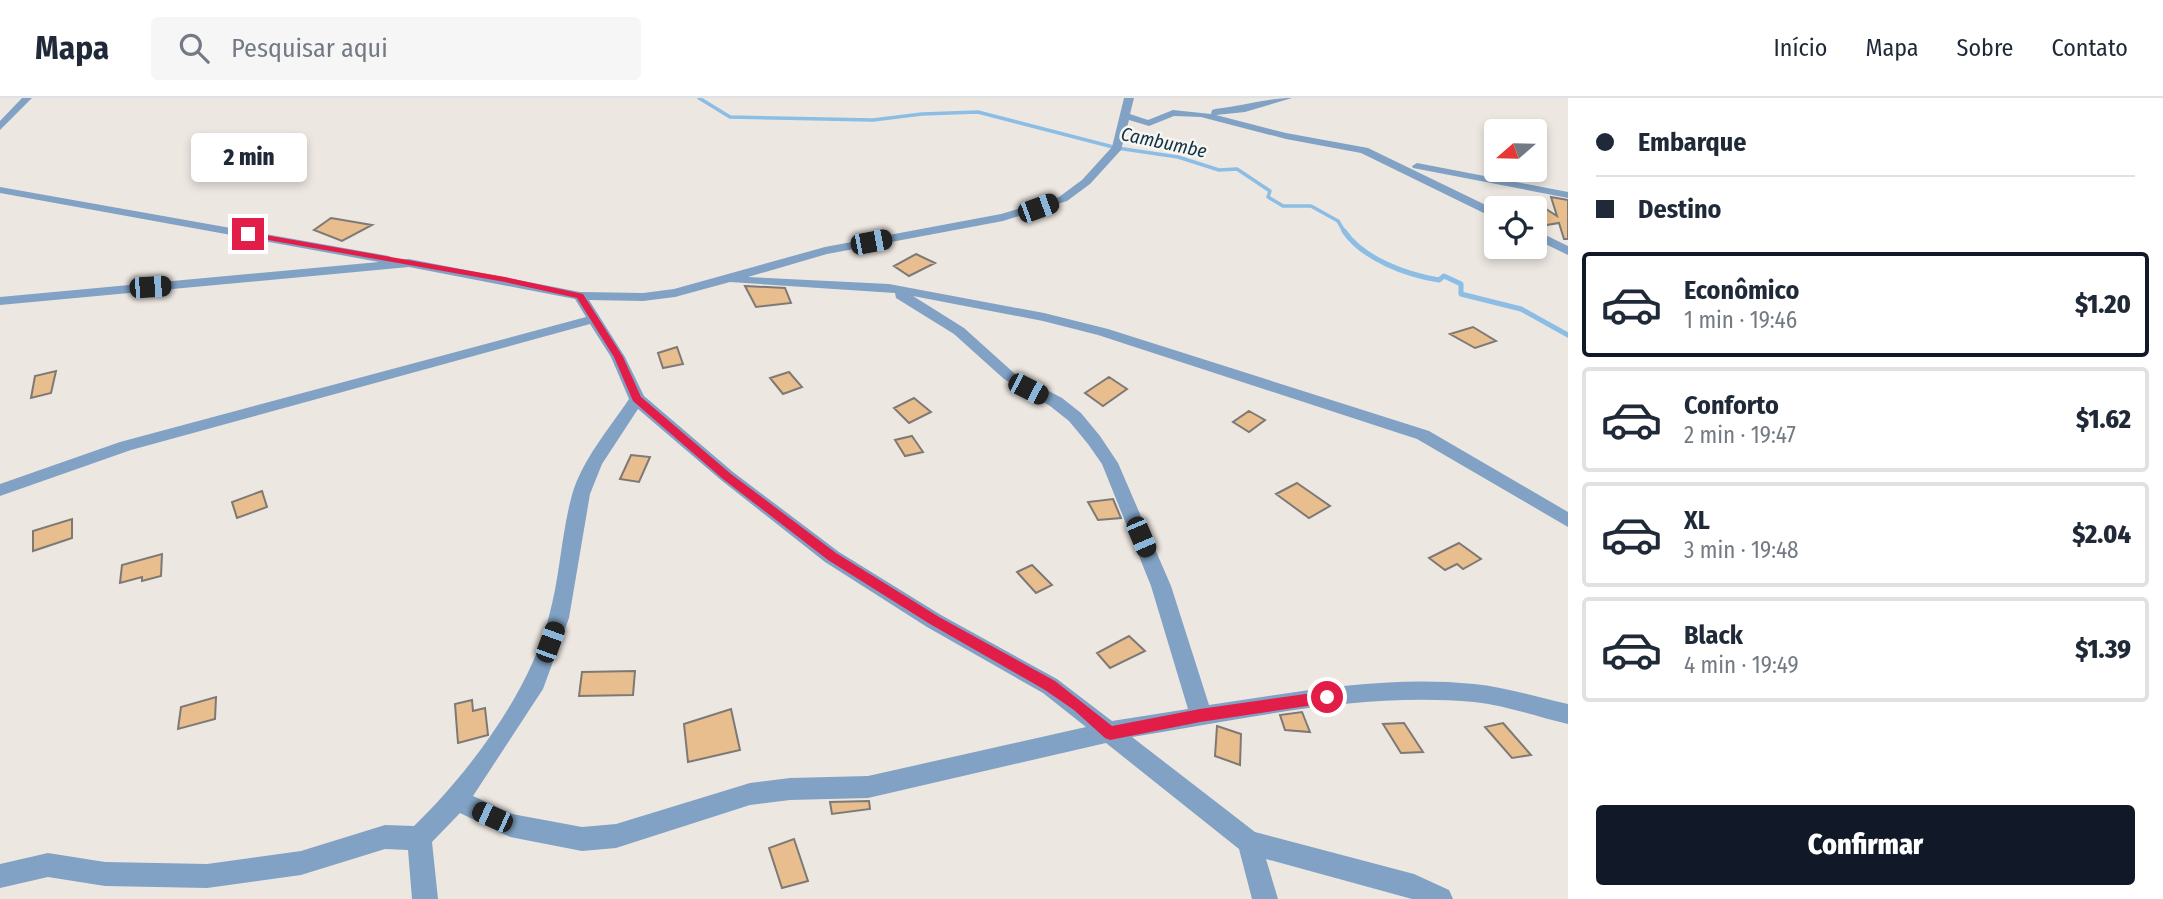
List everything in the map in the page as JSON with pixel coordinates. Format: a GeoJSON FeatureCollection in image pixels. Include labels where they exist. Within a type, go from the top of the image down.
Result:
{"type":"FeatureCollection","features":[{"type":"Feature","properties":{"kind":"street"},"geometry":{"type":"LineString","coordinates":[[0,127],[27,98]]}},
{"type":"Feature","properties":{"kind":"street"},"geometry":{"type":"LineString","coordinates":[[0,190],[505,279],[580,296],[653,296],[825,251],[1003,218],[1063,199],[1086,182],[1117,148],[1129,98]]}},
{"type":"Feature","properties":{"kind":"street"},"geometry":{"type":"LineString","coordinates":[[1126,116],[1149,123],[1173,113],[1201,114],[1245,109],[1287,98]]}},
{"type":"Feature","properties":{"kind":"street"},"geometry":{"type":"LineString","coordinates":[[1201,114],[1286,136],[1364,150],[1484,209]]}},
{"type":"Feature","properties":{"kind":"street"},"geometry":{"type":"LineString","coordinates":[[1386,159],[1568,195]]}},
{"type":"Feature","properties":{"kind":"street"},"geometry":{"type":"LineString","coordinates":[[1547,240],[1568,251]]}},
{"type":"Feature","properties":{"kind":"street"},"geometry":{"type":"LineString","coordinates":[[0,301],[242,281],[409,263]]}},
{"type":"Feature","properties":{"kind":"street"},"geometry":{"type":"LineString","coordinates":[[721,280],[889,288],[1044,317],[1103,332],[1398,426],[1439,443],[1568,520]]}},
{"type":"Feature","properties":{"kind":"street"},"geometry":{"type":"LineString","coordinates":[[889,288],[959,331],[1009,376],[1056,402],[1075,417],[1094,440],[1110,463],[1161,586],[1200,715]]}},
{"type":"Feature","properties":{"kind":"street"},"geometry":{"type":"LineString","coordinates":[[580,296],[618,357],[637,398],[727,477],[832,556],[934,621],[1050,686],[1079,706],[1249,842],[1414,887],[1440,899]]}},
{"type":"Feature","properties":{"kind":"street"},"geometry":{"type":"LineString","coordinates":[[0,489],[152,438],[593,319]]}},
{"type":"Feature","properties":{"kind":"street"},"geometry":{"type":"LineString","coordinates":[[0,876],[48,865],[105,874],[207,876],[301,863],[385,837],[419,838],[457,800],[532,689],[559,618],[581,494],[594,463],[637,398]]}},
{"type":"Feature","properties":{"kind":"street"},"geometry":{"type":"LineString","coordinates":[[457,800],[510,825],[582,839],[616,836],[750,794],[790,789],[868,787],[1200,715],[1327,697],[1388,692],[1475,693],[1568,714]]}},
{"type":"Feature","properties":{"kind":"street"},"geometry":{"type":"LineString","coordinates":[[419,838],[425,899]]}},
{"type":"Feature","properties":{"kind":"street"},"geometry":{"type":"LineString","coordinates":[[1249,842],[1265,899]]}},
{"type":"Feature","properties":{"kind":"building"},"geometry":{"type":"Polygon","coordinates":[[[1551,197],[1568,200],[1568,239],[1564,239],[1559,223],[1547,225],[1547,210],[1557,216],[1551,197]]]}},
{"type":"Feature","properties":{"kind":"building"},"geometry":{"type":"Polygon","coordinates":[[[331,218],[372,225],[342,241],[314,230],[331,218]]]}},
{"type":"Feature","properties":{"kind":"building"},"geometry":{"type":"Polygon","coordinates":[[[916,254],[935,263],[909,276],[894,266],[916,254]]]}},
{"type":"Feature","properties":{"kind":"building"},"geometry":{"type":"Polygon","coordinates":[[[745,286],[785,288],[791,303],[756,307],[745,286]]]}},
{"type":"Feature","properties":{"kind":"building"},"geometry":{"type":"Polygon","coordinates":[[[1473,327],[1496,341],[1475,348],[1450,334],[1473,327]]]}},
{"type":"Feature","properties":{"kind":"building"},"geometry":{"type":"Polygon","coordinates":[[[677,347],[683,364],[663,368],[658,353],[677,347]]]}},
{"type":"Feature","properties":{"kind":"building"},"geometry":{"type":"Polygon","coordinates":[[[56,371],[51,393],[31,398],[35,376],[56,371]]]}},
{"type":"Feature","properties":{"kind":"building"},"geometry":{"type":"Polygon","coordinates":[[[789,372],[802,387],[783,394],[770,378],[789,372]]]}},
{"type":"Feature","properties":{"kind":"building"},"geometry":{"type":"Polygon","coordinates":[[[1109,377],[1127,389],[1103,406],[1085,393],[1109,377]]]}},
{"type":"Feature","properties":{"kind":"building"},"geometry":{"type":"Polygon","coordinates":[[[914,398],[931,412],[909,423],[894,408],[914,398]]]}},
{"type":"Feature","properties":{"kind":"building"},"geometry":{"type":"Polygon","coordinates":[[[1249,411],[1265,420],[1249,432],[1233,422],[1249,411]]]}},
{"type":"Feature","properties":{"kind":"building"},"geometry":{"type":"Polygon","coordinates":[[[912,436],[923,452],[905,456],[895,440],[912,436]]]}},
{"type":"Feature","properties":{"kind":"building"},"geometry":{"type":"Polygon","coordinates":[[[631,455],[650,457],[639,482],[620,479],[631,455]]]}},
{"type":"Feature","properties":{"kind":"building"},"geometry":{"type":"Polygon","coordinates":[[[1297,483],[1330,506],[1309,518],[1276,494],[1297,483]]]}},
{"type":"Feature","properties":{"kind":"building"},"geometry":{"type":"Polygon","coordinates":[[[262,491],[267,507],[237,518],[232,502],[262,491]]]}},
{"type":"Feature","properties":{"kind":"building"},"geometry":{"type":"Polygon","coordinates":[[[1113,499],[1121,518],[1098,520],[1088,502],[1113,499]]]}},
{"type":"Feature","properties":{"kind":"building"},"geometry":{"type":"Polygon","coordinates":[[[72,519],[72,538],[33,551],[33,531],[72,519]]]}},
{"type":"Feature","properties":{"kind":"building"},"geometry":{"type":"Polygon","coordinates":[[[1459,543],[1481,559],[1463,569],[1457,564],[1445,570],[1429,558],[1459,543]]]}},
{"type":"Feature","properties":{"kind":"building"},"geometry":{"type":"Polygon","coordinates":[[[162,554],[161,576],[142,581],[142,577],[120,583],[122,565],[162,554]]]}},
{"type":"Feature","properties":{"kind":"building"},"geometry":{"type":"Polygon","coordinates":[[[1032,565],[1052,585],[1036,593],[1017,572],[1032,565]]]}},
{"type":"Feature","properties":{"kind":"building"},"geometry":{"type":"Polygon","coordinates":[[[1129,636],[1145,651],[1110,668],[1097,653],[1129,636]]]}},
{"type":"Feature","properties":{"kind":"building"},"geometry":{"type":"Polygon","coordinates":[[[635,671],[633,695],[579,696],[582,672],[635,671]]]}},
{"type":"Feature","properties":{"kind":"building"},"geometry":{"type":"Polygon","coordinates":[[[216,697],[215,719],[178,729],[181,707],[216,697]]]}},
{"type":"Feature","properties":{"kind":"building"},"geometry":{"type":"Polygon","coordinates":[[[472,700],[473,711],[485,708],[488,735],[458,743],[455,704],[472,700]]]}},
{"type":"Feature","properties":{"kind":"building"},"geometry":{"type":"Polygon","coordinates":[[[731,709],[740,750],[688,762],[684,724],[731,709]]]}},
{"type":"Feature","properties":{"kind":"building"},"geometry":{"type":"Polygon","coordinates":[[[1302,712],[1310,732],[1285,730],[1280,715],[1302,712]]]}},
{"type":"Feature","properties":{"kind":"building"},"geometry":{"type":"Polygon","coordinates":[[[1404,723],[1423,752],[1401,753],[1383,724],[1404,723]]]}},
{"type":"Feature","properties":{"kind":"building"},"geometry":{"type":"Polygon","coordinates":[[[1503,723],[1531,755],[1512,758],[1485,727],[1503,723]]]}},
{"type":"Feature","properties":{"kind":"building"},"geometry":{"type":"Polygon","coordinates":[[[1217,726],[1241,734],[1240,765],[1215,756],[1217,726]]]}},
{"type":"Feature","properties":{"kind":"building"},"geometry":{"type":"Polygon","coordinates":[[[869,801],[870,809],[832,814],[830,802],[869,801]]]}},
{"type":"Feature","properties":{"kind":"building"},"geometry":{"type":"Polygon","coordinates":[[[794,839],[808,881],[782,888],[769,848],[794,839]]]}},
{"type":"Feature","properties":{"kind":"waterway","name":"Cambumbe"},"geometry":{"type":"LineString","coordinates":[[699,98],[730,117],[873,120],[922,114],[978,112],[1117,148],[1178,157],[1219,170],[1237,169],[1270,191],[1268,197],[1283,206],[1311,206],[1338,221],[1345,233]]}},
{"type":"Feature","properties":{"kind":"waterway","name":"Cambumbe"},"geometry":{"type":"LineString","coordinates":[[1344,231],[1362,250],[1387,264],[1427,278],[1439,280],[1444,276],[1461,284],[1461,294],[1521,309],[1568,335]]}},
{"type":"Feature","properties":{"kind":"route"},"geometry":{"type":"LineString","coordinates":[[248,234],[505,279],[580,296],[618,357],[637,398],[727,477],[832,556],[934,621],[1050,686],[1079,706],[1110,733],[1200,715],[1327,697]]}}]}
